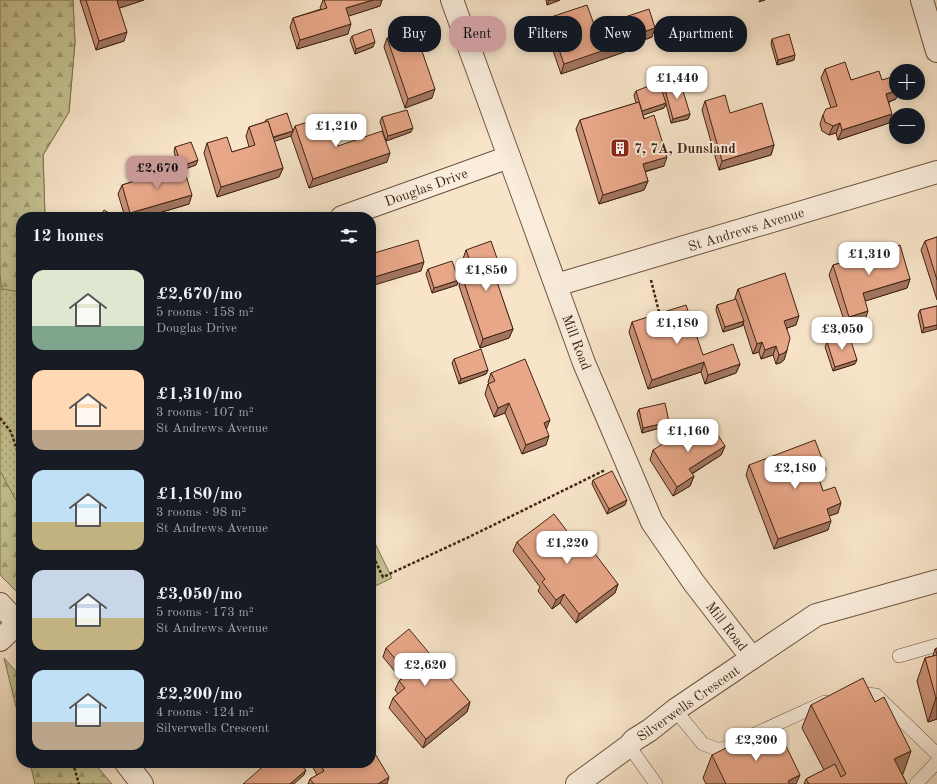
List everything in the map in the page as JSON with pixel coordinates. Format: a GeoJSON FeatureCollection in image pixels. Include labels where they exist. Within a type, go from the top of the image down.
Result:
{"type":"FeatureCollection","features":[{"type":"Feature","properties":{"kind":"street","name":"Mill Road"},"geometry":{"type":"LineString","coordinates":[[452,0],[584,362],[652,522],[694,583],[752,658]]}},
{"type":"Feature","properties":{"kind":"street"},"geometry":{"type":"LineString","coordinates":[[922,0],[937,51]]}},
{"type":"Feature","properties":{"kind":"street","name":"Douglas Drive"},"geometry":{"type":"LineString","coordinates":[[356,212],[509,157]]}},
{"type":"Feature","properties":{"kind":"street","name":"St Andrews Avenue"},"geometry":{"type":"LineString","coordinates":[[556,285],[937,172]]}},
{"type":"Feature","properties":{"kind":"street","name":"Silverwells Crescent"},"geometry":{"type":"LineString","coordinates":[[577,784],[630,746],[634,740],[650,730],[675,710],[816,615],[937,581]]}},
{"type":"Feature","properties":{"kind":"street"},"geometry":{"type":"LineString","coordinates":[[0,604],[16,623]]}},
{"type":"Feature","properties":{"kind":"street"},"geometry":{"type":"LineString","coordinates":[[0,640],[16,628]]}},
{"type":"Feature","properties":{"kind":"street"},"geometry":{"type":"LineString","coordinates":[[130,768],[142,784]]}},
{"type":"Feature","properties":{"kind":"lane"},"geometry":{"type":"LineString","coordinates":[[899,656],[937,645]]}},
{"type":"Feature","properties":{"kind":"lane"},"geometry":{"type":"LineString","coordinates":[[675,710],[703,744],[720,750],[847,692],[876,695],[937,754]]}},
{"type":"Feature","properties":{"kind":"lane"},"geometry":{"type":"LineString","coordinates":[[630,746],[656,784]]}},
{"type":"Feature","properties":{"kind":"lane"},"geometry":{"type":"LineString","coordinates":[[916,784],[937,762]]}},
{"type":"Feature","properties":{"kind":"path"},"geometry":{"type":"LineString","coordinates":[[645,259],[660,316]]}},
{"type":"Feature","properties":{"kind":"path"},"geometry":{"type":"LineString","coordinates":[[0,418],[12,432],[16,445]]}},
{"type":"Feature","properties":{"kind":"path"},"geometry":{"type":"LineString","coordinates":[[376,562],[383,577],[471,536],[626,460]]}},
{"type":"Feature","properties":{"kind":"path"},"geometry":{"type":"LineString","coordinates":[[74,768],[79,784]]}},
{"type":"Feature","properties":{"kind":"green space"},"geometry":{"type":"Polygon","coordinates":[[[0,0],[73,0],[75,42],[69,112],[43,155],[45,212],[16,212],[16,591],[0,575],[0,0]]]}},
{"type":"Feature","properties":{"kind":"green space"},"geometry":{"type":"Polygon","coordinates":[[[0,0],[73,0],[75,42],[69,112],[43,155],[45,212],[16,212],[16,291],[2,289],[0,276],[0,0]]]}},
{"type":"Feature","properties":{"kind":"green space"},"geometry":{"type":"Polygon","coordinates":[[[0,471],[16,500],[16,591],[0,575],[0,471]]]}},
{"type":"Feature","properties":{"kind":"green space"},"geometry":{"type":"Polygon","coordinates":[[[376,545],[392,578],[376,586],[376,545]]]}},
{"type":"Feature","properties":{"kind":"green space"},"geometry":{"type":"Polygon","coordinates":[[[4,658],[16,671],[16,707],[4,658]]]}},
{"type":"Feature","properties":{"kind":"green space"},"geometry":{"type":"Polygon","coordinates":[[[31,768],[98,768],[112,784],[35,784],[31,768]]]}},
{"type":"Feature","properties":{"kind":"building"},"geometry":{"type":"Polygon","coordinates":[[[86,0],[119,0],[117,1],[127,32],[99,41],[86,0]]]}},
{"type":"Feature","properties":{"kind":"building"},"geometry":{"type":"Polygon","coordinates":[[[324,0],[373,0],[346,8],[351,24],[300,40],[293,18],[327,8],[324,0]]]}},
{"type":"Feature","properties":{"kind":"building"},"geometry":{"type":"Polygon","coordinates":[[[587,5],[591,16],[590,52],[599,52],[564,64],[560,52],[582,52],[582,16],[554,16],[587,5]]]}},
{"type":"Feature","properties":{"kind":"building"},"geometry":{"type":"Polygon","coordinates":[[[649,9],[654,28],[646,31],[646,16],[628,16],[649,9]]]}},
{"type":"Feature","properties":{"kind":"building"},"geometry":{"type":"Polygon","coordinates":[[[371,29],[375,42],[356,49],[352,36],[371,29]]]}},
{"type":"Feature","properties":{"kind":"building"},"geometry":{"type":"Polygon","coordinates":[[[789,34],[795,55],[778,60],[772,39],[789,34]]]}},
{"type":"Feature","properties":{"kind":"building"},"geometry":{"type":"Polygon","coordinates":[[[392,52],[422,52],[435,89],[408,99],[392,52]]]}},
{"type":"Feature","properties":{"kind":"building"},"geometry":{"type":"Polygon","coordinates":[[[845,62],[851,80],[879,71],[882,80],[889,78],[889,93],[886,94],[890,108],[889,115],[842,130],[840,123],[833,126],[825,122],[823,115],[826,109],[837,106],[825,69],[845,62]]]}},
{"type":"Feature","properties":{"kind":"building"},"geometry":{"type":"Polygon","coordinates":[[[680,81],[690,114],[673,119],[664,86],[680,81]]]}},
{"type":"Feature","properties":{"kind":"building"},"geometry":{"type":"Polygon","coordinates":[[[659,82],[666,103],[642,111],[636,91],[659,82]]]}},
{"type":"Feature","properties":{"kind":"building"},"geometry":{"type":"Polygon","coordinates":[[[725,95],[730,113],[762,103],[774,145],[722,161],[705,101],[725,95]]]}},
{"type":"Feature","properties":{"kind":"building","name":"7, 7A, Dunsland"},"geometry":{"type":"Polygon","coordinates":[[[639,102],[644,119],[654,115],[667,157],[643,164],[648,181],[603,195],[580,120],[639,102]]]}},
{"type":"Feature","properties":{"kind":"building"},"geometry":{"type":"Polygon","coordinates":[[[407,110],[413,128],[388,136],[382,117],[407,110]]]}},
{"type":"Feature","properties":{"kind":"building"},"geometry":{"type":"Polygon","coordinates":[[[287,113],[293,131],[273,137],[268,121],[266,122],[266,120],[287,113]]]}},
{"type":"Feature","properties":{"kind":"building"},"geometry":{"type":"Polygon","coordinates":[[[328,116],[338,146],[382,131],[390,153],[313,179],[295,126],[328,116]]]}},
{"type":"Feature","properties":{"kind":"building"},"geometry":{"type":"Polygon","coordinates":[[[268,121],[283,168],[221,187],[207,143],[227,137],[232,152],[255,145],[249,127],[268,121]]]}},
{"type":"Feature","properties":{"kind":"building"},"geometry":{"type":"Polygon","coordinates":[[[191,142],[198,160],[182,166],[175,147],[191,142]]]}},
{"type":"Feature","properties":{"kind":"building"},"geometry":{"type":"Polygon","coordinates":[[[183,166],[192,195],[130,212],[122,185],[183,166]]]}},
{"type":"Feature","properties":{"kind":"building"},"geometry":{"type":"Polygon","coordinates":[[[937,237],[937,280],[925,241],[937,237]]]}},
{"type":"Feature","properties":{"kind":"building"},"geometry":{"type":"Polygon","coordinates":[[[418,240],[424,262],[376,276],[376,253],[418,240]]]}},
{"type":"Feature","properties":{"kind":"building"},"geometry":{"type":"Polygon","coordinates":[[[491,241],[501,270],[494,273],[513,329],[483,339],[462,276],[474,272],[466,250],[491,241]]]}},
{"type":"Feature","properties":{"kind":"building"},"geometry":{"type":"Polygon","coordinates":[[[900,245],[910,279],[863,293],[868,311],[849,317],[833,265],[859,258],[857,252],[874,247],[876,253],[900,245]]]}},
{"type":"Feature","properties":{"kind":"building"},"geometry":{"type":"Polygon","coordinates":[[[452,261],[459,280],[434,288],[428,269],[452,261]]]}},
{"type":"Feature","properties":{"kind":"building"},"geometry":{"type":"Polygon","coordinates":[[[785,273],[799,316],[784,321],[790,338],[787,350],[779,355],[776,346],[765,350],[762,342],[757,344],[738,289],[785,273]]]}},
{"type":"Feature","properties":{"kind":"building"},"geometry":{"type":"Polygon","coordinates":[[[736,299],[744,321],[725,327],[717,305],[736,299]]]}},
{"type":"Feature","properties":{"kind":"building"},"geometry":{"type":"Polygon","coordinates":[[[686,305],[703,355],[733,344],[740,364],[708,375],[704,362],[652,380],[632,322],[686,305]]]}},
{"type":"Feature","properties":{"kind":"building"},"geometry":{"type":"Polygon","coordinates":[[[937,306],[937,325],[924,328],[920,310],[937,306]]]}},
{"type":"Feature","properties":{"kind":"building"},"geometry":{"type":"Polygon","coordinates":[[[849,335],[857,360],[835,367],[827,342],[849,335]]]}},
{"type":"Feature","properties":{"kind":"building"},"geometry":{"type":"Polygon","coordinates":[[[481,349],[488,370],[461,379],[454,359],[481,349]]]}},
{"type":"Feature","properties":{"kind":"building"},"geometry":{"type":"Polygon","coordinates":[[[525,359],[550,420],[544,423],[549,436],[526,445],[509,403],[498,408],[488,384],[495,381],[491,373],[525,359]]]}},
{"type":"Feature","properties":{"kind":"building"},"geometry":{"type":"Polygon","coordinates":[[[665,403],[669,422],[643,428],[639,409],[665,403]]]}},
{"type":"Feature","properties":{"kind":"building"},"geometry":{"type":"Polygon","coordinates":[[[710,423],[725,446],[689,469],[694,476],[677,487],[653,450],[674,437],[678,444],[710,423]]]}},
{"type":"Feature","properties":{"kind":"building"},"geometry":{"type":"Polygon","coordinates":[[[815,440],[826,469],[817,473],[823,491],[835,487],[841,503],[827,509],[831,521],[778,539],[749,465],[815,440]]]}},
{"type":"Feature","properties":{"kind":"building"},"geometry":{"type":"Polygon","coordinates":[[[612,471],[627,500],[609,509],[593,480],[612,471]]]}},
{"type":"Feature","properties":{"kind":"building"},"geometry":{"type":"Polygon","coordinates":[[[554,514],[579,547],[586,542],[618,584],[579,614],[564,594],[556,600],[542,582],[545,579],[517,542],[554,514]]]}},
{"type":"Feature","properties":{"kind":"building"},"geometry":{"type":"Polygon","coordinates":[[[409,629],[470,702],[426,739],[393,698],[405,688],[399,681],[408,674],[386,648],[409,629]]]}},
{"type":"Feature","properties":{"kind":"building"},"geometry":{"type":"Polygon","coordinates":[[[937,655],[937,698],[936,698],[925,658],[937,655]]]}},
{"type":"Feature","properties":{"kind":"building"},"geometry":{"type":"Polygon","coordinates":[[[863,678],[875,702],[884,697],[911,751],[894,759],[907,784],[809,784],[806,779],[835,764],[841,777],[846,774],[811,705],[863,678]]]}},
{"type":"Feature","properties":{"kind":"building"},"geometry":{"type":"Polygon","coordinates":[[[764,729],[774,749],[785,744],[800,775],[788,781],[790,784],[726,784],[712,755],[764,729]]]}},
{"type":"Feature","properties":{"kind":"building"},"geometry":{"type":"Polygon","coordinates":[[[376,755],[389,777],[378,784],[314,784],[310,779],[324,771],[322,768],[376,768],[376,755]]]}},
{"type":"Feature","properties":{"kind":"building"},"geometry":{"type":"Polygon","coordinates":[[[261,768],[304,768],[306,770],[290,784],[243,784],[261,768]]]}},
{"type":"Feature","properties":{"kind":"place","name":"7, 7A, Dunsland"},"geometry":{"type":"Point","coordinates":[620,148]}}]}
